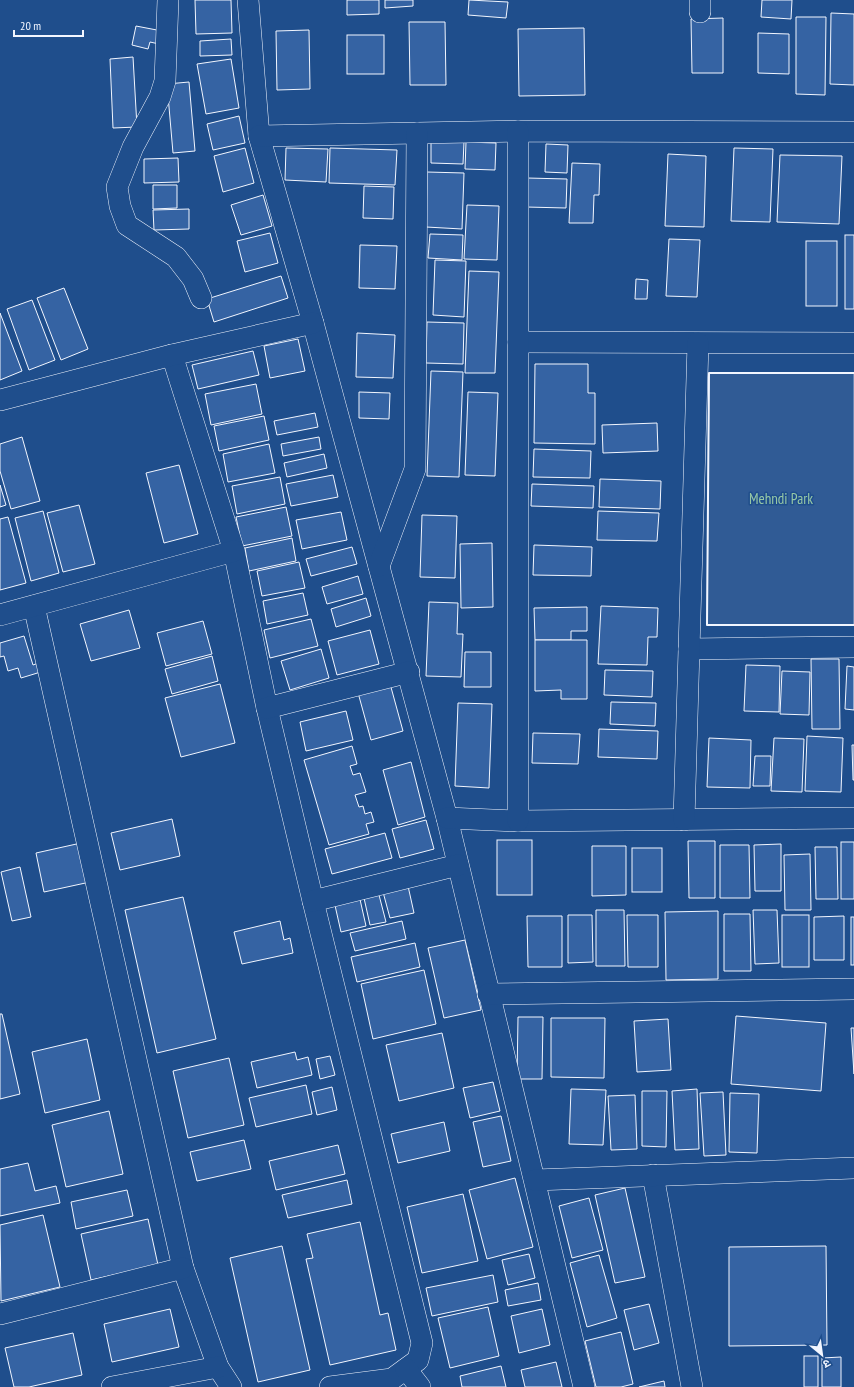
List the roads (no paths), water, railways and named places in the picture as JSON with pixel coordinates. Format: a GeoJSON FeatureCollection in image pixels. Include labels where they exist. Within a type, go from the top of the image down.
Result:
{"type":"FeatureCollection","features":[{"type":"Feature","properties":{"kind":"street"},"geometry":{"type":"LineString","coordinates":[[168,0],[165,81],[160,97],[133,147],[117,186],[120,206],[128,225],[176,257],[193,279],[201,298]]}},
{"type":"Feature","properties":{"kind":"street"},"geometry":{"type":"LineString","coordinates":[[248,0],[259,136],[313,323],[409,672],[447,818],[488,994],[535,1180],[584,1387]]}},
{"type":"Feature","properties":{"kind":"street"},"geometry":{"type":"LineString","coordinates":[[259,136],[518,131],[854,132]]}},
{"type":"Feature","properties":{"kind":"street"},"geometry":{"type":"LineString","coordinates":[[518,131],[518,821]]}},
{"type":"Feature","properties":{"kind":"street"},"geometry":{"type":"LineString","coordinates":[[379,566],[415,469],[417,133]]}},
{"type":"Feature","properties":{"kind":"street"},"geometry":{"type":"LineString","coordinates":[[0,400],[172,355],[313,323]]}},
{"type":"Feature","properties":{"kind":"street"},"geometry":{"type":"LineString","coordinates":[[518,342],[854,343]]}},
{"type":"Feature","properties":{"kind":"street"},"geometry":{"type":"LineString","coordinates":[[684,820],[698,343]]}},
{"type":"Feature","properties":{"kind":"street"},"geometry":{"type":"LineString","coordinates":[[172,355],[234,551],[268,708],[313,901],[422,1343],[418,1360],[392,1379],[330,1387]]}},
{"type":"Feature","properties":{"kind":"street"},"geometry":{"type":"LineString","coordinates":[[0,615],[234,551]]}},
{"type":"Feature","properties":{"kind":"street"},"geometry":{"type":"LineString","coordinates":[[34,606],[183,1268],[218,1367],[231,1387]]}},
{"type":"Feature","properties":{"kind":"street"},"geometry":{"type":"LineString","coordinates":[[689,648],[854,647]]}},
{"type":"Feature","properties":{"kind":"street"},"geometry":{"type":"LineString","coordinates":[[268,708],[409,672]]}},
{"type":"Feature","properties":{"kind":"street"},"geometry":{"type":"LineString","coordinates":[[447,818],[518,821],[854,818]]}},
{"type":"Feature","properties":{"kind":"street"},"geometry":{"type":"LineString","coordinates":[[313,901],[458,864]]}},
{"type":"Feature","properties":{"kind":"street"},"geometry":{"type":"LineString","coordinates":[[488,994],[854,989]]}},
{"type":"Feature","properties":{"kind":"street"},"geometry":{"type":"LineString","coordinates":[[535,1180],[854,1168],[854,1182]]}},
{"type":"Feature","properties":{"kind":"street"},"geometry":{"type":"LineString","coordinates":[[653,1175],[692,1387]]}},
{"type":"Feature","properties":{"kind":"street"},"geometry":{"type":"LineString","coordinates":[[0,1314],[183,1268]]}},
{"type":"Feature","properties":{"kind":"street"},"geometry":{"type":"LineString","coordinates":[[112,1387],[218,1367]]}},
{"type":"Feature","properties":{"kind":"street"},"geometry":{"type":"LineString","coordinates":[[406,1369],[420,1387]]}},
{"type":"Feature","properties":{"kind":"park label","name":"Mehndi Park"},"geometry":{"type":"Point","coordinates":[781,499]}}]}
